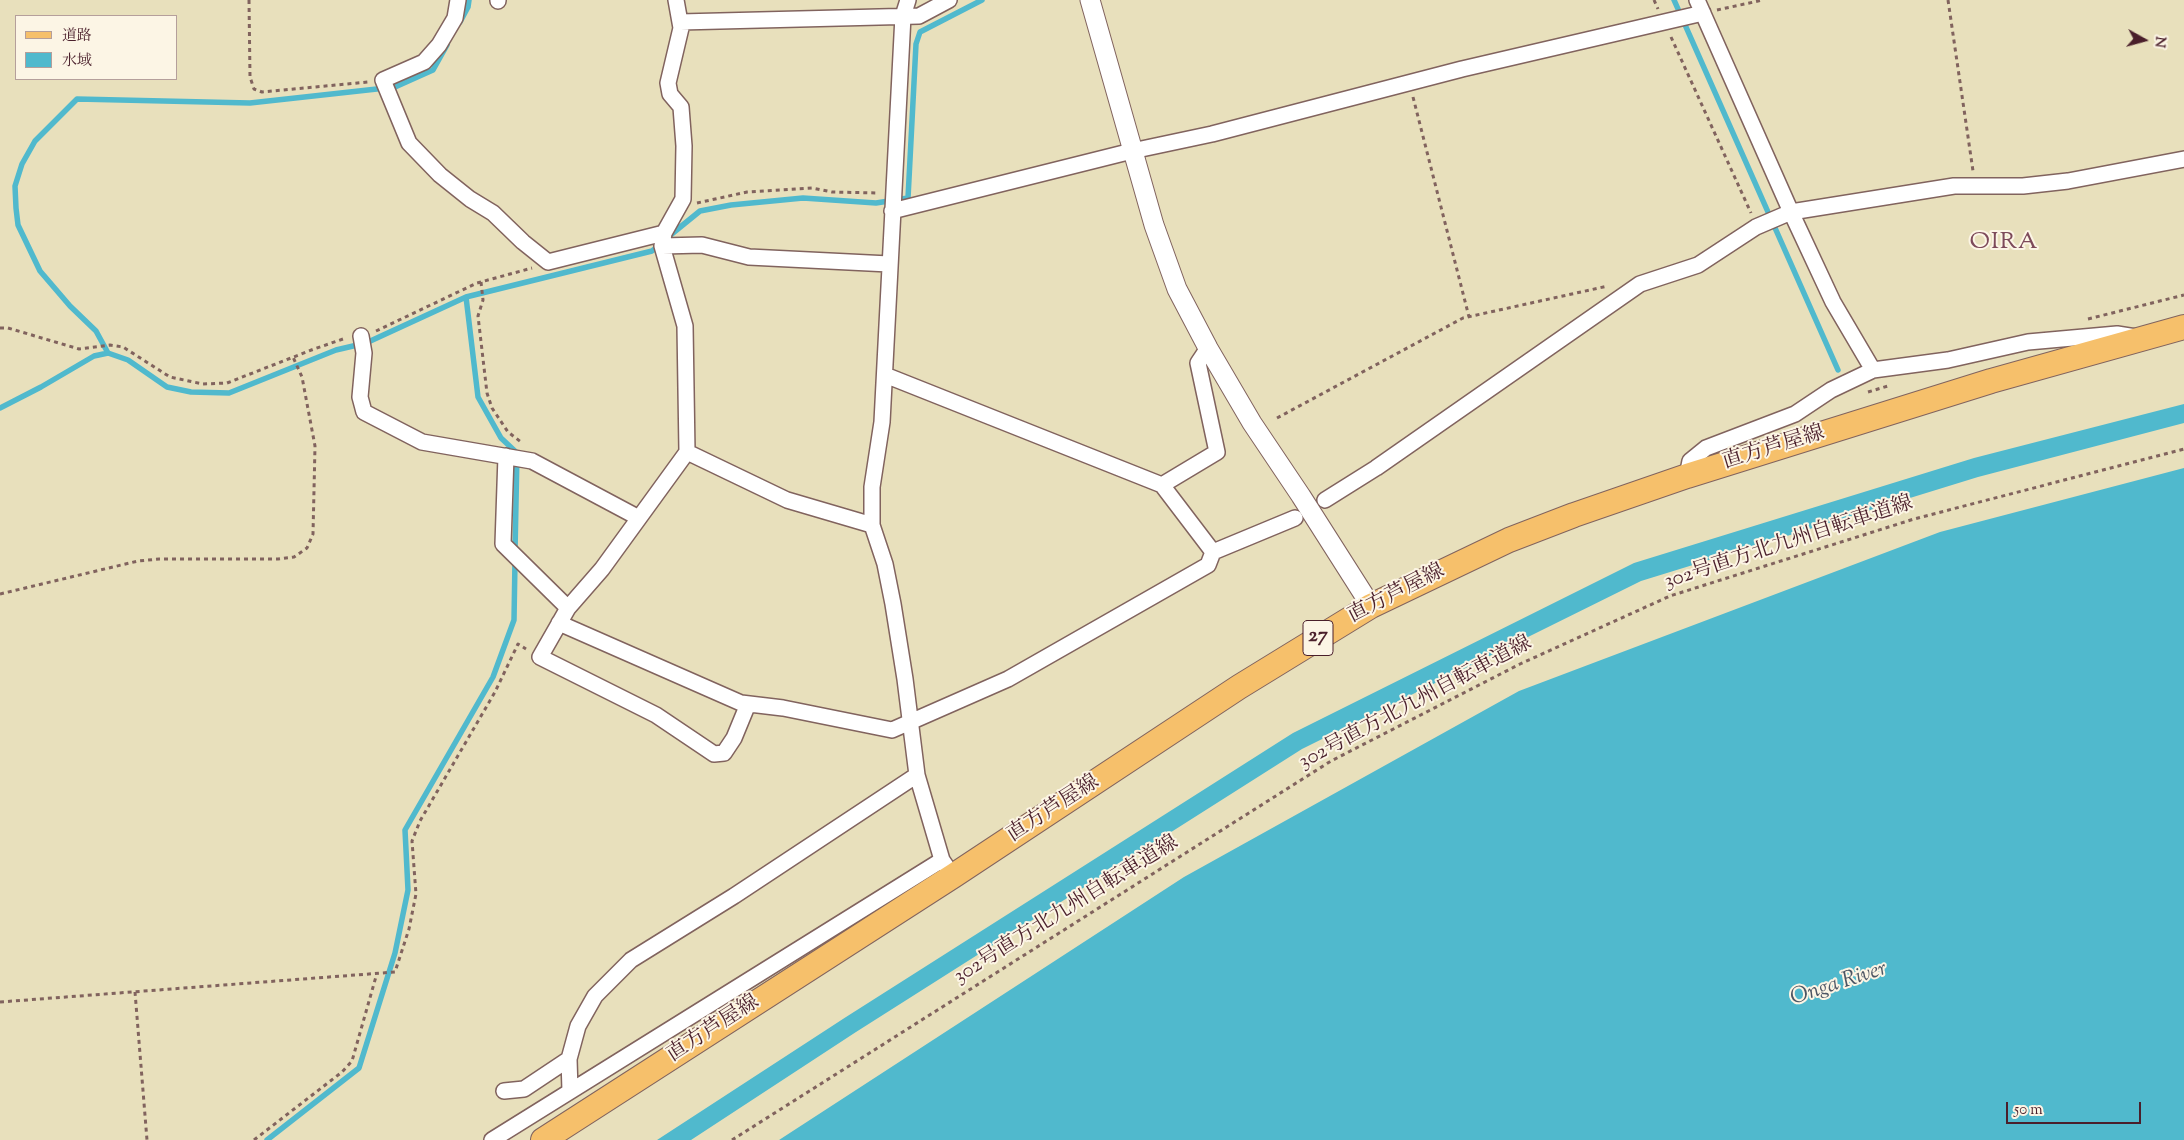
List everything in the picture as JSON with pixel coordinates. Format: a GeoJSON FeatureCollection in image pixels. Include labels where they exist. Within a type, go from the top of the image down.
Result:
{"type":"FeatureCollection","features":[{"type":"Feature","properties":{"kind":"main road","name":"直方芦屋線"},"geometry":{"type":"LineString","coordinates":[[543,1140],[948,868],[1371,606],[1509,540],[1687,476],[1991,381],[2184,327]]}},
{"type":"Feature","properties":{"kind":"street"},"geometry":{"type":"LineString","coordinates":[[458,0],[455,18],[439,45],[424,62],[383,80],[409,144],[440,175],[493,213],[522,242],[548,262],[663,240],[702,246],[749,257],[889,264]]}},
{"type":"Feature","properties":{"kind":"street"},"geometry":{"type":"LineString","coordinates":[[676,0],[681,28],[668,83],[670,94],[681,107],[684,146],[683,199],[663,240],[685,326],[687,452],[602,569],[568,608],[540,657],[656,715],[714,754],[724,753],[734,738],[748,704]]}},
{"type":"Feature","properties":{"kind":"street"},"geometry":{"type":"LineString","coordinates":[[492,1140],[570,1090],[948,868],[917,775],[906,679],[893,604],[884,564],[872,525],[872,487],[882,422],[903,16],[908,0]]}},
{"type":"Feature","properties":{"kind":"street"},"geometry":{"type":"LineString","coordinates":[[680,22],[919,16],[949,0]]}},
{"type":"Feature","properties":{"kind":"street"},"geometry":{"type":"LineString","coordinates":[[1090,0],[1154,225],[1178,289],[1208,348],[1252,423],[1371,606]]}},
{"type":"Feature","properties":{"kind":"street"},"geometry":{"type":"LineString","coordinates":[[892,211],[1132,151],[1212,134],[1409,82],[1664,22],[1700,6],[1790,212],[1833,302],[1872,370]]}},
{"type":"Feature","properties":{"kind":"street"},"geometry":{"type":"LineString","coordinates":[[1325,500],[1376,468],[1640,284],[1698,265],[1756,226],[1790,212],[1954,186],[2024,186],[2068,181],[2184,159]]}},
{"type":"Feature","properties":{"kind":"street"},"geometry":{"type":"LineString","coordinates":[[1687,476],[1690,462],[1706,448],[1795,414],[1831,390],[1872,370],[1948,360],[2028,342],[2117,334],[2142,338]]}},
{"type":"Feature","properties":{"kind":"street"},"geometry":{"type":"LineString","coordinates":[[361,336],[364,353],[360,397],[364,412],[422,442],[532,461],[639,518]]}},
{"type":"Feature","properties":{"kind":"street"},"geometry":{"type":"LineString","coordinates":[[1162,485],[1217,452],[1198,363],[1208,348]]}},
{"type":"Feature","properties":{"kind":"street"},"geometry":{"type":"LineString","coordinates":[[884,376],[1162,485],[1213,552]]}},
{"type":"Feature","properties":{"kind":"street"},"geometry":{"type":"LineString","coordinates":[[687,452],[787,500],[872,525]]}},
{"type":"Feature","properties":{"kind":"street"},"geometry":{"type":"LineString","coordinates":[[506,456],[503,544],[568,608]]}},
{"type":"Feature","properties":{"kind":"street"},"geometry":{"type":"LineString","coordinates":[[559,623],[732,699],[748,704],[783,708],[892,730],[910,724],[1008,679],[1208,565],[1213,552],[1295,518]]}},
{"type":"Feature","properties":{"kind":"street"},"geometry":{"type":"LineString","coordinates":[[570,1090],[569,1059],[578,1026],[596,996],[631,960],[734,896],[917,775]]}},
{"type":"Feature","properties":{"kind":"street"},"geometry":{"type":"LineString","coordinates":[[504,1091],[524,1089],[569,1059]]}},
{"type":"Feature","properties":{"kind":"path"},"geometry":{"type":"LineString","coordinates":[[249,0],[250,77],[254,89],[262,92],[383,80]]}},
{"type":"Feature","properties":{"kind":"path"},"geometry":{"type":"LineString","coordinates":[[1654,0],[1756,226]]}},
{"type":"Feature","properties":{"kind":"path"},"geometry":{"type":"LineString","coordinates":[[1700,6],[1763,0]]}},
{"type":"Feature","properties":{"kind":"path"},"geometry":{"type":"LineString","coordinates":[[1948,0],[1975,186]]}},
{"type":"Feature","properties":{"kind":"path"},"geometry":{"type":"LineString","coordinates":[[1409,82],[1469,317]]}},
{"type":"Feature","properties":{"kind":"path"},"geometry":{"type":"LineString","coordinates":[[678,209],[714,198],[747,192],[812,188],[832,192],[872,194],[894,191]]}},
{"type":"Feature","properties":{"kind":"path"},"geometry":{"type":"LineString","coordinates":[[0,328],[8,328],[79,349],[110,345],[123,348],[170,377],[204,384],[228,383],[346,338],[369,334],[481,282],[518,273],[548,262]]}},
{"type":"Feature","properties":{"kind":"path"},"geometry":{"type":"LineString","coordinates":[[481,282],[483,300],[478,316],[487,393],[492,408],[508,432],[526,445],[525,460]]}},
{"type":"Feature","properties":{"kind":"path"},"geometry":{"type":"LineString","coordinates":[[1277,418],[1422,340],[1469,317],[1622,283],[1640,284]]}},
{"type":"Feature","properties":{"kind":"path"},"geometry":{"type":"LineString","coordinates":[[2078,321],[2184,295]]}},
{"type":"Feature","properties":{"kind":"path"},"geometry":{"type":"LineString","coordinates":[[0,594],[138,562],[159,559],[278,559],[294,557],[307,548],[313,534],[315,446],[302,377],[293,357]]}},
{"type":"Feature","properties":{"kind":"path"},"geometry":{"type":"LineString","coordinates":[[1859,395],[1894,384]]}},
{"type":"Feature","properties":{"kind":"path","name":"302号直方北九州自転車道線"},"geometry":{"type":"LineString","coordinates":[[732,1140],[1331,761],[1520,664],[1670,596],[1914,519],[2184,449]]}},
{"type":"Feature","properties":{"kind":"path"},"geometry":{"type":"LineString","coordinates":[[0,1002],[395,972],[410,929],[416,894],[412,841],[420,821],[495,692],[518,644],[540,657]]}},
{"type":"Feature","properties":{"kind":"path"},"geometry":{"type":"LineString","coordinates":[[254,1140],[342,1072],[352,1062],[377,973]]}},
{"type":"Feature","properties":{"kind":"path"},"geometry":{"type":"LineString","coordinates":[[136,992],[147,1140]]}},
{"type":"Feature","properties":{"kind":"water"},"geometry":{"type":"Polygon","coordinates":[[[2184,404],[2184,423],[1978,477],[1641,581],[1302,749],[856,1032],[691,1140],[657,1140],[846,1017],[1293,733],[1634,563],[1974,458],[2184,404]]]}},
{"type":"Feature","properties":{"kind":"water","name":"Onga River"},"geometry":{"type":"Polygon","coordinates":[[[2184,468],[2184,1140],[779,1140],[1184,877],[1519,691],[1940,532],[2184,468]]]}},
{"type":"Feature","properties":{"kind":"waterway"},"geometry":{"type":"LineString","coordinates":[[460,22],[468,7],[469,0]]}},
{"type":"Feature","properties":{"kind":"waterway"},"geometry":{"type":"LineString","coordinates":[[668,237],[700,211],[731,205],[803,198],[876,203],[908,198],[916,44],[920,32],[982,0]]}},
{"type":"Feature","properties":{"kind":"waterway"},"geometry":{"type":"LineString","coordinates":[[1674,0],[1838,370]]}},
{"type":"Feature","properties":{"kind":"waterway"},"geometry":{"type":"LineString","coordinates":[[108,353],[96,331],[70,306],[40,271],[18,225],[15,186],[22,164],[35,141],[77,99],[250,103],[395,87],[433,70],[447,45]]}},
{"type":"Feature","properties":{"kind":"waterway"},"geometry":{"type":"LineString","coordinates":[[0,408],[94,356],[108,353],[128,360],[167,387],[191,392],[229,393],[336,350],[366,343],[466,297],[652,251],[659,245]]}},
{"type":"Feature","properties":{"kind":"waterway"},"geometry":{"type":"LineString","coordinates":[[466,297],[478,397],[501,438],[517,453],[515,552]]}},
{"type":"Feature","properties":{"kind":"waterway"},"geometry":{"type":"LineString","coordinates":[[267,1140],[359,1068],[395,953],[408,890],[405,830],[493,677],[514,620],[515,561]]}},
{"type":"Feature","properties":{"kind":"district","name":"OIRA"},"geometry":{"type":"Point","coordinates":[2004,244]}}]}
